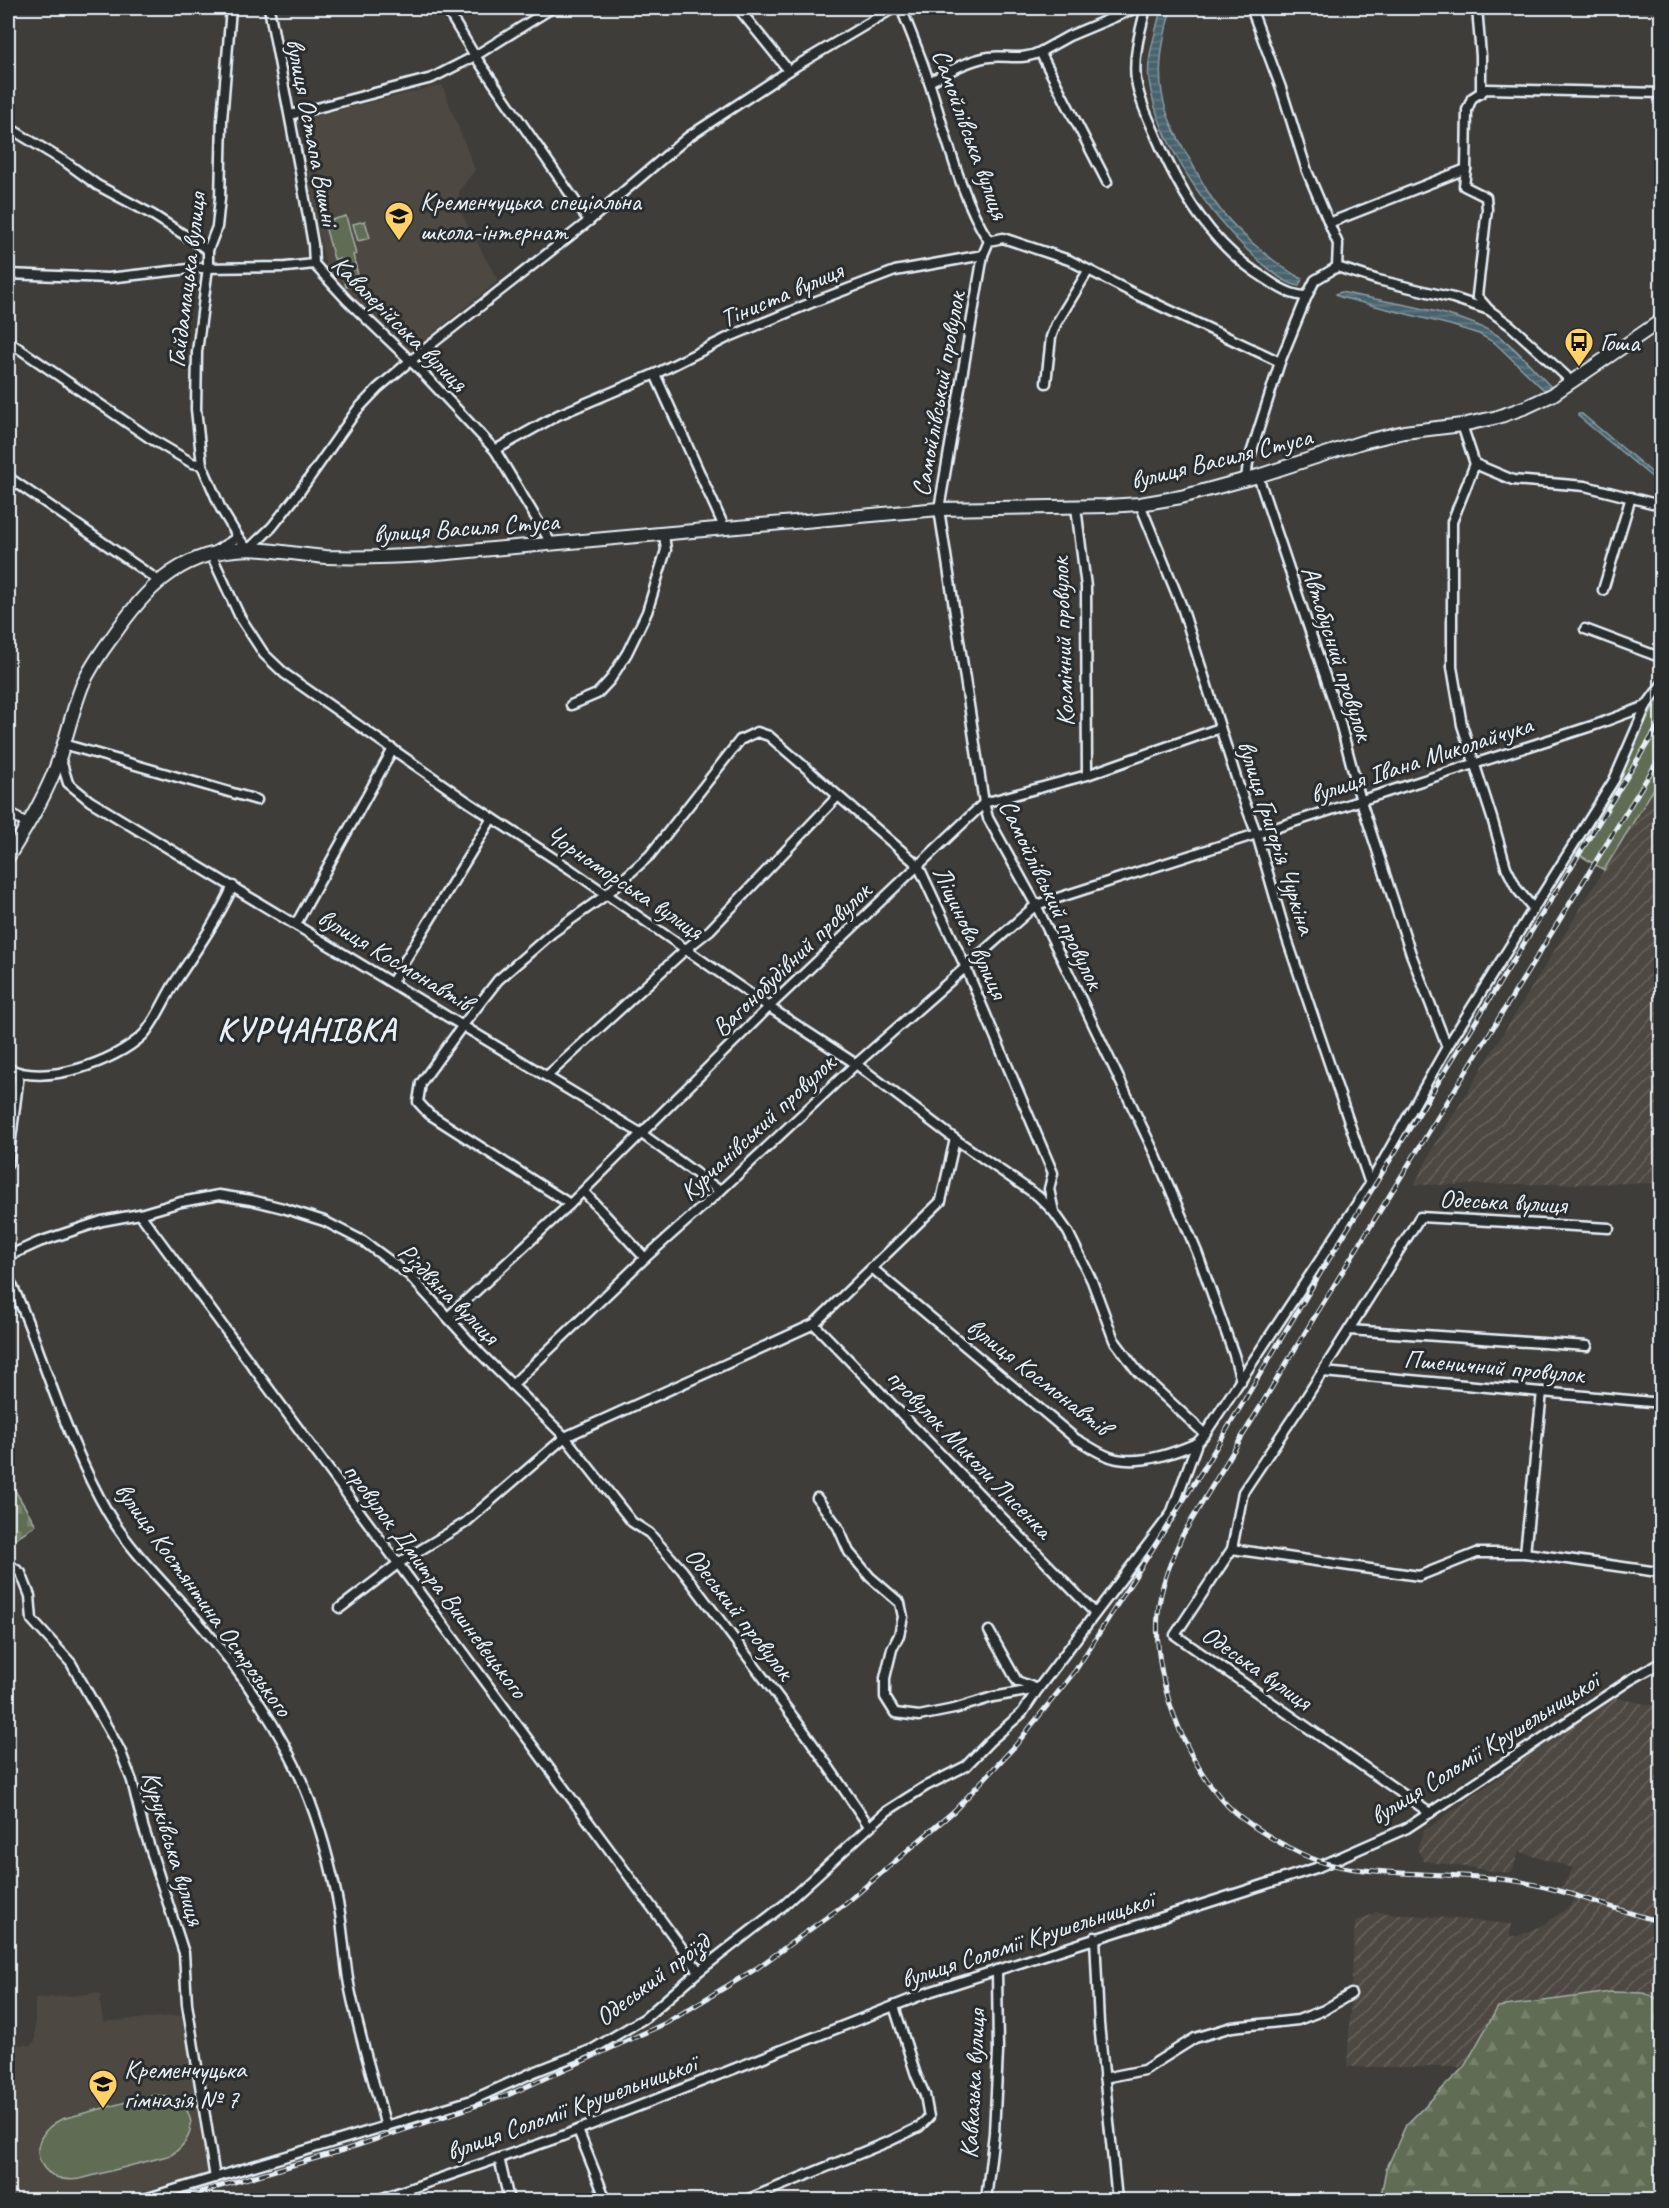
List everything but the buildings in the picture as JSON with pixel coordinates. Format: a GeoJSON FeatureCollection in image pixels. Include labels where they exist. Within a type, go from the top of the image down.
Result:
{"type":"FeatureCollection","features":[{"type":"Feature","properties":{"kind":"main road","name":"вулиця Василя Стуса"},"geometry":{"type":"LineString","coordinates":[[211,554],[248,549],[325,557],[374,558],[939,509],[1140,504],[1181,497],[1252,478],[1362,442],[1404,432],[1462,425],[1498,417],[1527,407],[1569,384],[1662,320]]}},
{"type":"Feature","properties":{"kind":"main road"},"geometry":{"type":"LineString","coordinates":[[8,857],[27,825],[61,750],[69,719],[92,665],[131,609],[159,581],[190,562],[211,554]]}},
{"type":"Feature","properties":{"kind":"street","name":"Гайдамацька вулиця"},"geometry":{"type":"LineString","coordinates":[[231,8],[222,120],[220,198],[217,227],[208,250],[208,267],[197,352],[196,409],[202,465],[221,509],[248,549]]}},
{"type":"Feature","properties":{"kind":"street","name":"вулиця Остапа Вишні"},"geometry":{"type":"LineString","coordinates":[[269,8],[313,244],[314,264]]}},
{"type":"Feature","properties":{"kind":"street"},"geometry":{"type":"LineString","coordinates":[[446,8],[475,56],[589,221]]}},
{"type":"Feature","properties":{"kind":"street"},"geometry":{"type":"LineString","coordinates":[[290,115],[432,78],[475,56],[552,8]]}},
{"type":"Feature","properties":{"kind":"street"},"geometry":{"type":"LineString","coordinates":[[738,8],[789,70]]}},
{"type":"Feature","properties":{"kind":"street"},"geometry":{"type":"LineString","coordinates":[[248,549],[272,526],[298,494],[357,410],[378,388],[410,361],[589,221],[688,137],[789,70],[894,8]]}},
{"type":"Feature","properties":{"kind":"street","name":"Самойлівська вулиця"},"geometry":{"type":"LineString","coordinates":[[901,8],[929,82],[954,161],[981,228],[989,240]]}},
{"type":"Feature","properties":{"kind":"street"},"geometry":{"type":"LineString","coordinates":[[929,82],[972,61],[991,57],[1018,59],[1032,56],[1115,15],[1136,8]]}},
{"type":"Feature","properties":{"kind":"street"},"geometry":{"type":"LineString","coordinates":[[1146,8],[1135,61],[1137,83],[1146,114],[1182,192],[1208,229],[1241,261],[1278,287],[1297,296],[1308,296]]}},
{"type":"Feature","properties":{"kind":"street"},"geometry":{"type":"LineString","coordinates":[[1251,8],[1281,88],[1307,171],[1338,244],[1337,267]]}},
{"type":"Feature","properties":{"kind":"street"},"geometry":{"type":"LineString","coordinates":[[1477,8],[1481,93]]}},
{"type":"Feature","properties":{"kind":"street"},"geometry":{"type":"LineString","coordinates":[[1040,52],[1107,182]]}},
{"type":"Feature","properties":{"kind":"street"},"geometry":{"type":"LineString","coordinates":[[1569,384],[1566,376],[1512,326],[1489,310],[1477,296],[1487,209],[1486,197],[1464,186],[1467,110],[1472,98],[1486,89],[1662,93]]}},
{"type":"Feature","properties":{"kind":"street"},"geometry":{"type":"LineString","coordinates":[[8,127],[97,185],[153,215],[208,250]]}},
{"type":"Feature","properties":{"kind":"street"},"geometry":{"type":"LineString","coordinates":[[1329,223],[1466,169]]}},
{"type":"Feature","properties":{"kind":"street"},"geometry":{"type":"LineString","coordinates":[[983,255],[989,240],[1003,238],[1069,260],[1280,362]]}},
{"type":"Feature","properties":{"kind":"street","name":"Тіниста вулиця"},"geometry":{"type":"LineString","coordinates":[[495,450],[558,415],[656,374],[729,338],[895,271],[983,255]]}},
{"type":"Feature","properties":{"kind":"street","name":"Самойлівський провулок"},"geometry":{"type":"LineString","coordinates":[[983,255],[939,509],[984,803],[988,818],[1036,905],[1155,1156],[1192,1241],[1234,1354],[1240,1381]]}},
{"type":"Feature","properties":{"kind":"street","name":"Кавалерійська вулиця"},"geometry":{"type":"LineString","coordinates":[[8,274],[108,278],[208,267],[275,268],[314,264],[495,450],[551,543]]}},
{"type":"Feature","properties":{"kind":"street"},"geometry":{"type":"LineString","coordinates":[[1252,478],[1248,463],[1280,362],[1315,280],[1337,267],[1489,310]]}},
{"type":"Feature","properties":{"kind":"street"},"geometry":{"type":"LineString","coordinates":[[1046,383],[1051,337],[1056,324],[1088,271]]}},
{"type":"Feature","properties":{"kind":"street"},"geometry":{"type":"LineString","coordinates":[[8,341],[148,437],[192,463],[202,465]]}},
{"type":"Feature","properties":{"kind":"street"},"geometry":{"type":"LineString","coordinates":[[656,374],[725,529]]}},
{"type":"Feature","properties":{"kind":"street"},"geometry":{"type":"LineString","coordinates":[[1462,425],[1475,464],[1452,522],[1452,667],[1462,725],[1506,867],[1517,889],[1533,908]]}},
{"type":"Feature","properties":{"kind":"street"},"geometry":{"type":"LineString","coordinates":[[1475,464],[1513,480],[1585,486],[1652,503],[1662,502]]}},
{"type":"Feature","properties":{"kind":"street"},"geometry":{"type":"LineString","coordinates":[[8,477],[159,581]]}},
{"type":"Feature","properties":{"kind":"street","name":"Автобусний провулок"},"geometry":{"type":"LineString","coordinates":[[1252,478],[1338,715],[1361,801],[1411,954],[1448,1047]]}},
{"type":"Feature","properties":{"kind":"street"},"geometry":{"type":"LineString","coordinates":[[1603,590],[1631,497]]}},
{"type":"Feature","properties":{"kind":"street","name":"вулиця Григорія Чуркіна"},"geometry":{"type":"LineString","coordinates":[[1140,504],[1182,607],[1257,835],[1287,939],[1370,1184]]}},
{"type":"Feature","properties":{"kind":"street","name":"Космічний провулок"},"geometry":{"type":"LineString","coordinates":[[1077,507],[1086,587],[1087,775]]}},
{"type":"Feature","properties":{"kind":"street"},"geometry":{"type":"LineString","coordinates":[[571,705],[597,694],[610,680],[627,654],[647,612],[666,550],[664,534]]}},
{"type":"Feature","properties":{"kind":"street"},"geometry":{"type":"LineString","coordinates":[[211,554],[238,537]]}},
{"type":"Feature","properties":{"kind":"street","name":"Чорноморська вулиця"},"geometry":{"type":"LineString","coordinates":[[211,554],[240,617],[264,654],[285,674],[768,1007],[856,1064],[955,1139],[1038,1196],[1054,1212]]}},
{"type":"Feature","properties":{"kind":"street"},"geometry":{"type":"LineString","coordinates":[[1585,629],[1662,658]]}},
{"type":"Feature","properties":{"kind":"street"},"geometry":{"type":"LineString","coordinates":[[1197,1443],[1370,1184],[1448,1047],[1614,780],[1646,706],[1662,684]]}},
{"type":"Feature","properties":{"kind":"street","name":"вулиця Івана Миколайчука"},"geometry":{"type":"LineString","coordinates":[[1036,905],[1598,724],[1646,706]]}},
{"type":"Feature","properties":{"kind":"street","name":"Вагонобудівний провулок"},"geometry":{"type":"LineString","coordinates":[[448,1317],[584,1192],[768,1007],[984,803],[1087,775],[1220,728]]}},
{"type":"Feature","properties":{"kind":"street","name":"Ліщинова вулиця"},"geometry":{"type":"LineString","coordinates":[[570,1204],[429,1114],[418,1101],[422,1083],[498,980],[552,933],[606,895],[650,855],[740,740],[757,732],[769,736],[918,865],[966,968],[1053,1173],[1049,1190],[1054,1212],[1080,1254],[1101,1303],[1108,1328],[1125,1358],[1205,1434]]}},
{"type":"Feature","properties":{"kind":"street"},"geometry":{"type":"LineString","coordinates":[[296,924],[393,749]]}},
{"type":"Feature","properties":{"kind":"street"},"geometry":{"type":"LineString","coordinates":[[61,750],[257,800]]}},
{"type":"Feature","properties":{"kind":"street","name":"вулиця Космонавтів"},"geometry":{"type":"LineString","coordinates":[[61,750],[68,783],[90,801],[642,1134],[720,1191]]}},
{"type":"Feature","properties":{"kind":"street"},"geometry":{"type":"LineString","coordinates":[[547,1076],[686,949],[710,930],[838,796]]}},
{"type":"Feature","properties":{"kind":"street"},"geometry":{"type":"LineString","coordinates":[[8,811],[27,825]]}},
{"type":"Feature","properties":{"kind":"street"},"geometry":{"type":"LineString","coordinates":[[392,982],[492,818]]}},
{"type":"Feature","properties":{"kind":"street"},"geometry":{"type":"LineString","coordinates":[[8,1068],[19,1074],[55,1074],[87,1067],[111,1056],[143,1034],[204,941],[233,886]]}},
{"type":"Feature","properties":{"kind":"street","name":"Курчанівський провулок"},"geometry":{"type":"LineString","coordinates":[[512,1385],[645,1258],[856,1064],[1036,905]]}},
{"type":"Feature","properties":{"kind":"street"},"geometry":{"type":"LineString","coordinates":[[8,1163],[19,1074]]}},
{"type":"Feature","properties":{"kind":"street"},"geometry":{"type":"LineString","coordinates":[[340,1608],[399,1563],[465,1523],[565,1437],[814,1324],[941,1201],[955,1139]]}},
{"type":"Feature","properties":{"kind":"street"},"geometry":{"type":"LineString","coordinates":[[584,1192],[645,1258]]}},
{"type":"Feature","properties":{"kind":"street","name":"Різдвяна вулиця"},"geometry":{"type":"LineString","coordinates":[[8,1256],[39,1242],[102,1221],[219,1195],[251,1200],[324,1221],[363,1241],[409,1275],[512,1385],[565,1437]]}},
{"type":"Feature","properties":{"kind":"street","name":"провулок Дмитра Вишневецького"},"geometry":{"type":"LineString","coordinates":[[140,1214],[699,1971]]}},
{"type":"Feature","properties":{"kind":"street","name":"Одеська вулиця"},"geometry":{"type":"LineString","coordinates":[[1430,1813],[1174,1635],[1232,1548],[1243,1492],[1323,1372],[1420,1217],[1609,1228]]}},
{"type":"Feature","properties":{"kind":"street","name":"вулиця Космонавтів"},"geometry":{"type":"LineString","coordinates":[[873,1269],[1076,1439],[1107,1457],[1134,1460],[1157,1457],[1177,1452],[1197,1443]]}},
{"type":"Feature","properties":{"kind":"street","name":"вулиця Костянтина Острозького"},"geometry":{"type":"LineString","coordinates":[[8,1277],[29,1324],[76,1446],[108,1513],[131,1544],[203,1627],[241,1677],[288,1754],[303,1784],[318,1821],[328,1856],[340,1917],[349,1982],[386,2127]]}},
{"type":"Feature","properties":{"kind":"street","name":"провулок Миколи Лисенка"},"geometry":{"type":"LineString","coordinates":[[814,1324],[1095,1613]]}},
{"type":"Feature","properties":{"kind":"street"},"geometry":{"type":"LineString","coordinates":[[1349,1330],[1587,1346]]}},
{"type":"Feature","properties":{"kind":"street","name":"Пшеничний провулок"},"geometry":{"type":"LineString","coordinates":[[1323,1372],[1662,1402]]}},
{"type":"Feature","properties":{"kind":"street"},"geometry":{"type":"LineString","coordinates":[[1526,1553],[1542,1392]]}},
{"type":"Feature","properties":{"kind":"street","name":"Одеський провулок"},"geometry":{"type":"LineString","coordinates":[[565,1437],[632,1522],[649,1533],[721,1621],[806,1734],[869,1826]]}},
{"type":"Feature","properties":{"kind":"street","name":"Одеський проїзд"},"geometry":{"type":"LineString","coordinates":[[141,2200],[472,2100],[593,2049],[645,2018],[699,1971],[783,1905],[887,1810],[926,1786],[966,1767],[990,1741],[1022,1713],[1171,1514],[1197,1443]]}},
{"type":"Feature","properties":{"kind":"street"},"geometry":{"type":"LineString","coordinates":[[817,1498],[838,1527],[849,1552],[870,1577],[900,1604],[903,1617],[899,1635],[891,1649],[885,1678],[885,1697],[895,1713],[919,1716],[954,1709],[993,1696],[1038,1689]]}},
{"type":"Feature","properties":{"kind":"street"},"geometry":{"type":"LineString","coordinates":[[1232,1548],[1419,1576],[1477,1553],[1526,1553],[1658,1572],[1662,1570]]}},
{"type":"Feature","properties":{"kind":"street","name":"Куруківська вулиця"},"geometry":{"type":"LineString","coordinates":[[8,1568],[21,1572],[30,1596],[33,1620],[71,1663],[120,1750],[132,1781],[143,1826],[184,1953],[187,2004],[214,2178]]}},
{"type":"Feature","properties":{"kind":"street"},"geometry":{"type":"LineString","coordinates":[[989,1630],[1017,1681],[1038,1689]]}},
{"type":"Feature","properties":{"kind":"street","name":"вулиця Соломії Крушельницької"},"geometry":{"type":"LineString","coordinates":[[377,2200],[578,2130],[894,2006],[1095,1937],[1316,1868],[1407,1828],[1630,1680],[1662,1662]]}},
{"type":"Feature","properties":{"kind":"street"},"geometry":{"type":"LineString","coordinates":[[1095,1937],[1104,2078],[1117,2200]]}},
{"type":"Feature","properties":{"kind":"street","name":"Кавказька вулиця"},"geometry":{"type":"LineString","coordinates":[[986,2200],[994,2133],[998,2052],[997,1970]]}},
{"type":"Feature","properties":{"kind":"street"},"geometry":{"type":"LineString","coordinates":[[1104,2078],[1144,2070],[1195,2038],[1232,2027],[1298,2020],[1324,2010],[1351,1994]]}},
{"type":"Feature","properties":{"kind":"street"},"geometry":{"type":"LineString","coordinates":[[746,2200],[890,2141],[919,2127],[929,2117],[925,2095],[916,2075],[894,2006]]}},
{"type":"Feature","properties":{"kind":"street"},"geometry":{"type":"LineString","coordinates":[[578,2130],[606,2200]]}},
{"type":"Feature","properties":{"kind":"street"},"geometry":{"type":"LineString","coordinates":[[499,2158],[508,2200]]}},
{"type":"Feature","properties":{"kind":"shaded area","name":"Кременчуцька спеціальна школа-інтернат"},"geometry":{"type":"Polygon","coordinates":[[[442,85],[475,170],[459,191],[460,211],[498,281],[408,353],[327,271],[314,209],[302,119],[442,85]]]}},
{"type":"Feature","properties":{"kind":"shaded area"},"geometry":{"type":"Polygon","coordinates":[[[1661,777],[1661,1183],[1414,1185],[1436,1143],[1661,777]]]}},
{"type":"Feature","properties":{"kind":"shaded area"},"geometry":{"type":"Polygon","coordinates":[[[1611,1697],[1661,1707],[1661,2000],[1644,1993],[1611,1992],[1499,2007],[1464,2067],[1347,2067],[1355,1922],[1377,1912],[1511,1924],[1510,1936],[1518,1936],[1545,1924],[1570,1906],[1575,1896],[1559,1892],[1573,1868],[1519,1852],[1513,1869],[1508,1873],[1424,1861],[1417,1849],[1424,1831],[1611,1697]]]}},
{"type":"Feature","properties":{"kind":"shaded area","name":"Кременчуцька гімназія № 7"},"geometry":{"type":"Polygon","coordinates":[[[98,1993],[102,1996],[100,2001],[103,2022],[184,2015],[208,2173],[111,2200],[8,2200],[8,2044],[31,2045],[35,2041],[35,1999],[98,1993]]]}},
{"type":"Feature","properties":{"kind":"green space"},"geometry":{"type":"Polygon","coordinates":[[[346,216],[356,254],[353,255],[360,283],[346,287],[339,259],[334,259],[324,222],[346,216]]]}},
{"type":"Feature","properties":{"kind":"green space"},"geometry":{"type":"Polygon","coordinates":[[[365,221],[370,238],[358,241],[353,224],[365,221]]]}},
{"type":"Feature","properties":{"kind":"green space"},"geometry":{"type":"Polygon","coordinates":[[[1661,695],[1661,777],[1604,870],[1573,851],[1661,695]]]}},
{"type":"Feature","properties":{"kind":"green space"},"geometry":{"type":"Polygon","coordinates":[[[8,1479],[36,1525],[8,1543],[8,1479]]]}},
{"type":"Feature","properties":{"kind":"green space"},"geometry":{"type":"Polygon","coordinates":[[[1611,1992],[1644,1993],[1661,2000],[1661,2200],[1380,2200],[1386,2170],[1406,2125],[1464,2067],[1498,2007],[1611,1992]]]}},
{"type":"Feature","properties":{"kind":"green space"},"geometry":{"type":"Polygon","coordinates":[[[153,2095],[177,2101],[190,2117],[191,2126],[188,2136],[182,2146],[171,2155],[80,2179],[65,2179],[53,2175],[44,2168],[39,2159],[38,2148],[41,2137],[49,2127],[62,2119],[153,2095]]]}},
{"type":"Feature","properties":{"kind":"water"},"geometry":{"type":"Polygon","coordinates":[[[1161,8],[1171,8],[1160,71],[1163,101],[1175,132],[1221,211],[1254,244],[1302,279],[1299,286],[1276,275],[1239,242],[1205,201],[1175,153],[1154,104],[1148,71],[1161,8]]]}},
{"type":"Feature","properties":{"kind":"water"},"geometry":{"type":"Polygon","coordinates":[[[1341,292],[1442,313],[1480,326],[1511,346],[1551,387],[1549,390],[1543,389],[1495,343],[1479,334],[1340,297],[1336,294],[1341,292]]]}},
{"type":"Feature","properties":{"kind":"water"},"geometry":{"type":"Polygon","coordinates":[[[1582,414],[1661,480],[1661,483],[1578,416],[1582,414]]]}},
{"type":"Feature","properties":{"kind":"railway"},"geometry":{"type":"LineString","coordinates":[[173,2200],[344,2150],[508,2095],[666,2023],[757,1968],[845,1904],[954,1811],[1015,1746],[1075,1671],[1202,1471],[1321,1272],[1662,720]]}},
{"type":"Feature","properties":{"kind":"railway"},"geometry":{"type":"LineString","coordinates":[[1662,754],[1182,1536],[1170,1564],[1158,1614],[1160,1664],[1166,1690],[1174,1716],[1197,1764],[1227,1805],[1244,1820],[1279,1842],[1301,1854],[1339,1866],[1387,1872],[1494,1878],[1528,1883],[1662,1922]]}},
{"type":"Feature","properties":{"kind":"place","name":"Кременчуцька спеціальна школа-інтернат"},"geometry":{"type":"Point","coordinates":[399,242]}},
{"type":"Feature","properties":{"kind":"place","name":"Гоша"},"geometry":{"type":"Point","coordinates":[1579,368]}},
{"type":"Feature","properties":{"kind":"place","name":"Кременчуцька гімназія № 7"},"geometry":{"type":"Point","coordinates":[103,2110]}},
{"type":"Feature","properties":{"kind":"district","name":"КУРЧАНІВКА"},"geometry":{"type":"Point","coordinates":[307,1029]}}]}
